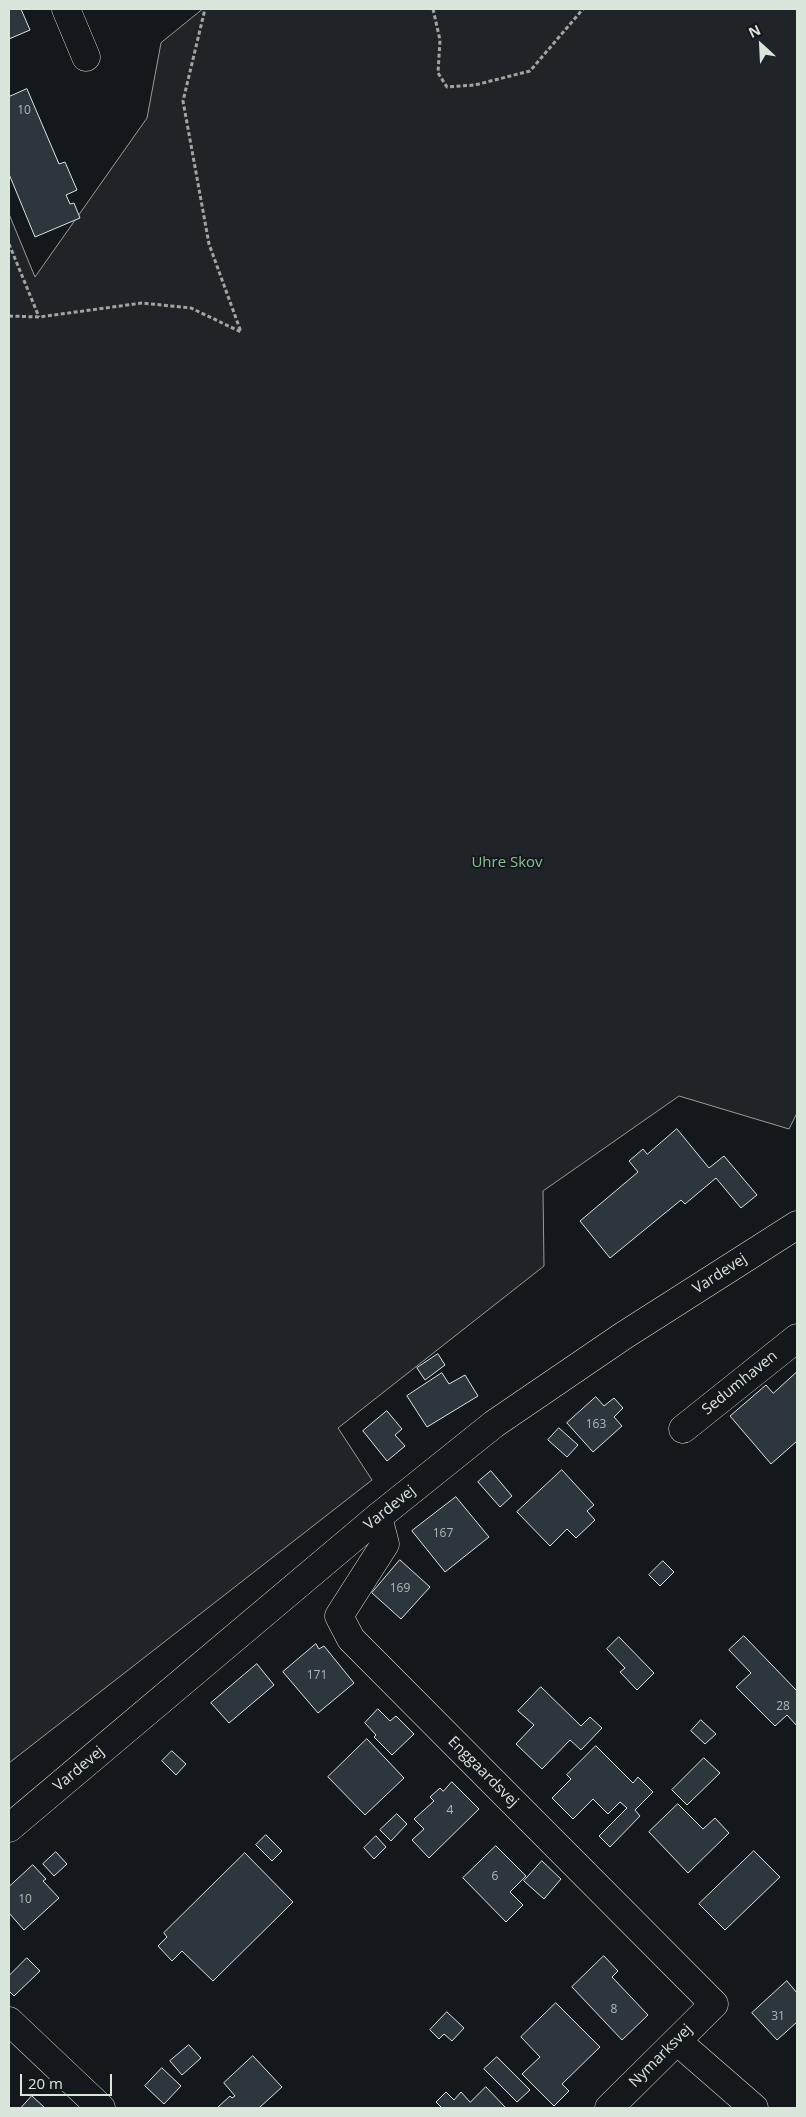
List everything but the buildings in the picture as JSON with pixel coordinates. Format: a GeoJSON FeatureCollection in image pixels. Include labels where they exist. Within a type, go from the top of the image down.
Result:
{"type":"FeatureCollection","features":[{"type":"Feature","properties":{"kind":"street"},"geometry":{"type":"LineString","coordinates":[[66,9],[86,57]]}},
{"type":"Feature","properties":{"kind":"street","name":"Vardevej"},"geometry":{"type":"LineString","coordinates":[[9,1828],[378,1517],[494,1424],[623,1336],[797,1225]]}},
{"type":"Feature","properties":{"kind":"street","name":"Sedumhaven"},"geometry":{"type":"LineString","coordinates":[[683,1429],[797,1338]]}},
{"type":"Feature","properties":{"kind":"street","name":"Enggaardsvej"},"geometry":{"type":"LineString","coordinates":[[378,1517],[386,1544],[339,1616],[351,1639],[714,2004]]}},
{"type":"Feature","properties":{"kind":"street","name":"Nymarksvej"},"geometry":{"type":"LineString","coordinates":[[609,2108],[714,2004]]}},
{"type":"Feature","properties":{"kind":"street"},"geometry":{"type":"LineString","coordinates":[[9,2021],[101,2108]]}},
{"type":"Feature","properties":{"kind":"street"},"geometry":{"type":"LineString","coordinates":[[677,2042],[754,2108]]}},
{"type":"Feature","properties":{"kind":"path"},"geometry":{"type":"LineString","coordinates":[[9,316],[39,317],[142,303],[191,308],[241,332],[209,244],[183,101],[204,9]]}},
{"type":"Feature","properties":{"kind":"path"},"geometry":{"type":"LineString","coordinates":[[432,9],[440,40],[438,73],[447,86],[475,85],[530,71],[583,9]]}},
{"type":"Feature","properties":{"kind":"path"},"geometry":{"type":"LineString","coordinates":[[9,244],[39,317]]}},
{"type":"Feature","properties":{"kind":"green space","name":"Uhre Skov"},"geometry":{"type":"Polygon","coordinates":[[[203,9],[797,9],[797,1113],[789,1129],[679,1096],[543,1191],[544,1266],[338,1428],[372,1480],[9,1763],[9,214],[35,277],[147,118],[161,43],[203,9]]]}}]}
